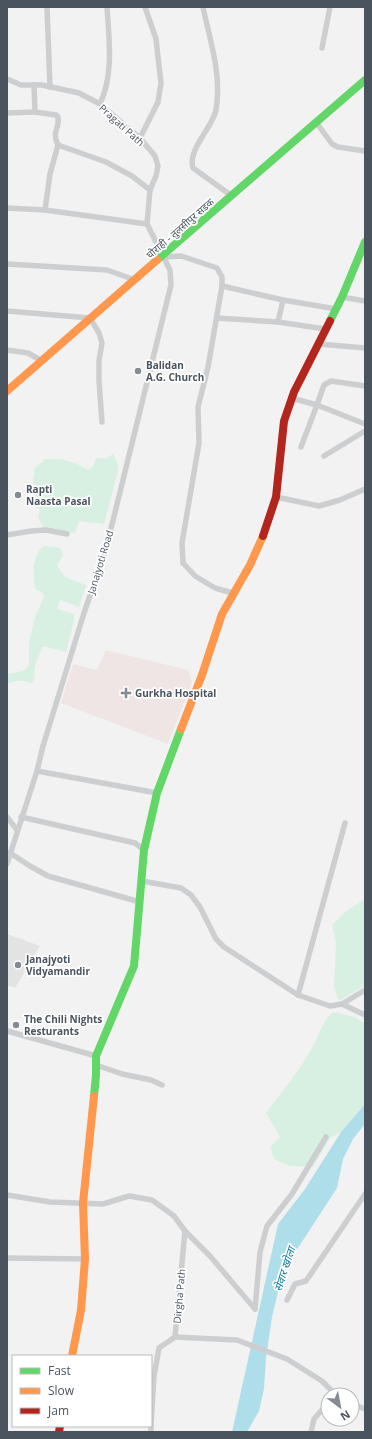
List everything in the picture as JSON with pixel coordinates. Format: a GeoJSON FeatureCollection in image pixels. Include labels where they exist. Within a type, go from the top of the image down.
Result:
{"type":"FeatureCollection","features":[{"type":"Feature","properties":{"kind":"street"},"geometry":{"type":"LineString","coordinates":[[47,7],[50,87]]}},
{"type":"Feature","properties":{"kind":"street"},"geometry":{"type":"LineString","coordinates":[[100,104],[106,91],[110,51],[107,7]]}},
{"type":"Feature","properties":{"kind":"street"},"geometry":{"type":"LineString","coordinates":[[140,138],[158,102],[162,83],[156,39],[145,7]]}},
{"type":"Feature","properties":{"kind":"street"},"geometry":{"type":"LineString","coordinates":[[203,7],[215,57],[218,82],[216,111],[191,163],[193,168],[232,196]]}},
{"type":"Feature","properties":{"kind":"street"},"geometry":{"type":"LineString","coordinates":[[322,48],[330,7]]}},
{"type":"Feature","properties":{"kind":"street","name":"Pragati Path"},"geometry":{"type":"LineString","coordinates":[[7,79],[21,84],[50,87],[79,93],[100,104],[140,138],[155,156],[158,166],[156,176],[150,190],[147,224]]}},
{"type":"Feature","properties":{"kind":"street","name":"घोराही - तुलसीपुर सडक"},"geometry":{"type":"LineString","coordinates":[[7,391],[365,80]]}},
{"type":"Feature","properties":{"kind":"street"},"geometry":{"type":"LineString","coordinates":[[34,85],[35,112]]}},
{"type":"Feature","properties":{"kind":"street"},"geometry":{"type":"LineString","coordinates":[[7,113],[35,112],[56,115],[59,121],[54,138],[58,145],[106,162],[132,176],[150,190]]}},
{"type":"Feature","properties":{"kind":"street"},"geometry":{"type":"LineString","coordinates":[[316,122],[332,144],[338,147],[365,151]]}},
{"type":"Feature","properties":{"kind":"street"},"geometry":{"type":"LineString","coordinates":[[45,210],[50,174],[58,145]]}},
{"type":"Feature","properties":{"kind":"street"},"geometry":{"type":"LineString","coordinates":[[7,208],[45,210],[147,224],[163,257],[181,256],[217,268],[222,277],[222,286],[208,367],[198,407],[199,443],[182,543],[184,563],[195,576],[215,588],[233,593]]}},
{"type":"Feature","properties":{"kind":"street"},"geometry":{"type":"LineString","coordinates":[[72,1355],[81,1310],[85,1259],[83,1203],[96,1056],[134,966],[144,850],[157,793],[202,674],[222,614],[250,565],[264,534],[276,497],[284,421],[291,398],[342,297],[363,252],[365,242]]}},
{"type":"Feature","properties":{"kind":"street","name":"Janajyoti Road"},"geometry":{"type":"LineString","coordinates":[[7,864],[37,771],[43,746],[84,613],[105,554],[171,285],[170,270],[163,257]]}},
{"type":"Feature","properties":{"kind":"street"},"geometry":{"type":"LineString","coordinates":[[7,264],[107,270],[135,280]]}},
{"type":"Feature","properties":{"kind":"street"},"geometry":{"type":"LineString","coordinates":[[222,286],[283,300],[336,309]]}},
{"type":"Feature","properties":{"kind":"street"},"geometry":{"type":"LineString","coordinates":[[342,297],[365,301]]}},
{"type":"Feature","properties":{"kind":"street"},"geometry":{"type":"LineString","coordinates":[[278,322],[283,300]]}},
{"type":"Feature","properties":{"kind":"street"},"geometry":{"type":"LineString","coordinates":[[7,311],[90,318],[99,333],[102,343],[99,361],[102,422]]}},
{"type":"Feature","properties":{"kind":"street"},"geometry":{"type":"LineString","coordinates":[[217,318],[278,322],[325,329]]}},
{"type":"Feature","properties":{"kind":"street"},"geometry":{"type":"LineString","coordinates":[[319,344],[365,348]]}},
{"type":"Feature","properties":{"kind":"street"},"geometry":{"type":"LineString","coordinates":[[7,350],[28,353],[42,360]]}},
{"type":"Feature","properties":{"kind":"street"},"geometry":{"type":"LineString","coordinates":[[301,447],[324,385],[330,381],[365,386]]}},
{"type":"Feature","properties":{"kind":"street"},"geometry":{"type":"LineString","coordinates":[[291,398],[317,405],[365,424]]}},
{"type":"Feature","properties":{"kind":"street"},"geometry":{"type":"LineString","coordinates":[[324,456],[365,431]]}},
{"type":"Feature","properties":{"kind":"street"},"geometry":{"type":"LineString","coordinates":[[276,497],[319,506],[340,500],[365,489]]}},
{"type":"Feature","properties":{"kind":"street"},"geometry":{"type":"LineString","coordinates":[[7,535],[46,530],[67,534]]}},
{"type":"Feature","properties":{"kind":"street"},"geometry":{"type":"LineString","coordinates":[[37,771],[157,793]]}},
{"type":"Feature","properties":{"kind":"street"},"geometry":{"type":"LineString","coordinates":[[7,817],[17,830]]}},
{"type":"Feature","properties":{"kind":"street"},"geometry":{"type":"LineString","coordinates":[[21,817],[135,843],[144,850]]}},
{"type":"Feature","properties":{"kind":"street"},"geometry":{"type":"LineString","coordinates":[[298,995],[345,823]]}},
{"type":"Feature","properties":{"kind":"street"},"geometry":{"type":"LineString","coordinates":[[10,853],[48,876],[140,902]]}},
{"type":"Feature","properties":{"kind":"street"},"geometry":{"type":"LineString","coordinates":[[142,881],[181,888],[191,895],[200,907],[216,939],[224,947],[298,995],[330,1006],[342,1004],[365,990]]}},
{"type":"Feature","properties":{"kind":"street"},"geometry":{"type":"LineString","coordinates":[[342,1004],[365,1015]]}},
{"type":"Feature","properties":{"kind":"street"},"geometry":{"type":"LineString","coordinates":[[7,1031],[96,1056]]}},
{"type":"Feature","properties":{"kind":"street"},"geometry":{"type":"LineString","coordinates":[[96,1065],[122,1074],[151,1080],[162,1085]]}},
{"type":"Feature","properties":{"kind":"street"},"geometry":{"type":"LineString","coordinates":[[7,1195],[50,1202],[103,1204],[129,1196],[152,1200],[174,1216],[185,1231],[210,1256],[255,1309],[260,1252],[267,1226],[292,1194],[326,1137]]}},
{"type":"Feature","properties":{"kind":"street"},"geometry":{"type":"LineString","coordinates":[[287,1300],[295,1284],[306,1280],[365,1194]]}},
{"type":"Feature","properties":{"kind":"street","name":"Dirgha Path"},"geometry":{"type":"LineString","coordinates":[[152,1409],[154,1376],[159,1348],[175,1337],[185,1231]]}},
{"type":"Feature","properties":{"kind":"street"},"geometry":{"type":"LineString","coordinates":[[7,1258],[85,1259]]}},
{"type":"Feature","properties":{"kind":"street"},"geometry":{"type":"LineString","coordinates":[[175,1337],[237,1340],[287,1359],[322,1381],[328,1387]]}},
{"type":"Feature","properties":{"kind":"street"},"geometry":{"type":"LineString","coordinates":[[311,1432],[314,1420],[320,1413]]}},
{"type":"Feature","properties":{"kind":"shaded area","name":"Gurkha Hospital"},"geometry":{"type":"Polygon","coordinates":[[[106,650],[188,670],[192,682],[168,744],[61,703],[73,664],[97,670],[106,650]]]}},
{"type":"Feature","properties":{"kind":"shaded area","name":"Janajyoti Vidyamandir"},"geometry":{"type":"Polygon","coordinates":[[[7,934],[40,946],[15,988],[7,985],[7,934]]]}},
{"type":"Feature","properties":{"kind":"green space"},"geometry":{"type":"Polygon","coordinates":[[[113,454],[117,462],[118,471],[104,524],[79,521],[75,533],[43,528],[38,517],[40,511],[39,508],[36,508],[37,501],[33,482],[35,468],[45,459],[51,459],[72,462],[88,470],[93,467],[96,458],[106,459],[113,454]]]}},
{"type":"Feature","properties":{"kind":"green space"},"geometry":{"type":"Polygon","coordinates":[[[44,546],[61,549],[63,555],[57,565],[59,570],[65,576],[86,585],[79,607],[60,600],[57,609],[74,614],[74,621],[66,652],[43,646],[36,662],[34,670],[35,678],[32,683],[18,681],[7,684],[7,674],[22,671],[29,665],[29,643],[35,617],[44,597],[42,592],[36,590],[34,566],[37,554],[44,546]]]}},
{"type":"Feature","properties":{"kind":"green space"},"geometry":{"type":"Polygon","coordinates":[[[365,899],[365,985],[339,1001],[334,987],[336,943],[332,925],[345,912],[365,899]]]}},
{"type":"Feature","properties":{"kind":"green space"},"geometry":{"type":"Polygon","coordinates":[[[334,1012],[355,1017],[365,1024],[365,1104],[341,1132],[330,1138],[313,1167],[290,1166],[274,1159],[270,1147],[280,1137],[266,1113],[302,1065],[324,1023],[334,1012]]]}},
{"type":"Feature","properties":{"kind":"water","name":"सेवार खोला"},"geometry":{"type":"Polygon","coordinates":[[[365,1104],[365,1124],[353,1139],[343,1159],[337,1188],[283,1271],[272,1317],[266,1358],[264,1389],[259,1411],[247,1432],[232,1432],[278,1224],[305,1189],[341,1132],[365,1104]]]}},
{"type":"Feature","properties":{"kind":"traffic: fast"},"geometry":{"type":"LineString","coordinates":[[157,260],[365,80]]}},
{"type":"Feature","properties":{"kind":"traffic: fast"},"geometry":{"type":"LineString","coordinates":[[330,321],[342,297],[365,242]]}},
{"type":"Feature","properties":{"kind":"traffic: fast"},"geometry":{"type":"LineString","coordinates":[[94,1096],[96,1056],[134,966],[144,850],[157,793],[181,729]]}},
{"type":"Feature","properties":{"kind":"traffic: slow"},"geometry":{"type":"LineString","coordinates":[[7,391],[157,260]]}},
{"type":"Feature","properties":{"kind":"traffic: slow"},"geometry":{"type":"LineString","coordinates":[[181,729],[202,675],[222,614],[250,565],[263,536]]}},
{"type":"Feature","properties":{"kind":"traffic: slow"},"geometry":{"type":"LineString","coordinates":[[72,1355],[81,1310],[85,1259],[83,1203],[94,1096]]}},
{"type":"Feature","properties":{"kind":"traffic: jam"},"geometry":{"type":"LineString","coordinates":[[263,536],[276,497],[284,421],[294,392],[330,321]]}},
{"type":"Feature","properties":{"kind":"traffic: jam"},"geometry":{"type":"LineString","coordinates":[[59,1432],[60,1427]]}},
{"type":"Feature","properties":{"kind":"place","name":"Balidan A.G. Church"},"geometry":{"type":"Point","coordinates":[138,371]}},
{"type":"Feature","properties":{"kind":"place","name":"Rapti Naasta Pasal"},"geometry":{"type":"Point","coordinates":[18,495]}},
{"type":"Feature","properties":{"kind":"place","name":"Gurkha Hospital"},"geometry":{"type":"Point","coordinates":[126,693]}},
{"type":"Feature","properties":{"kind":"place","name":"Janajyoti Vidyamandir"},"geometry":{"type":"Point","coordinates":[18,965]}},
{"type":"Feature","properties":{"kind":"place","name":"The Chili Nights Resturants"},"geometry":{"type":"Point","coordinates":[16,1025]}}]}
